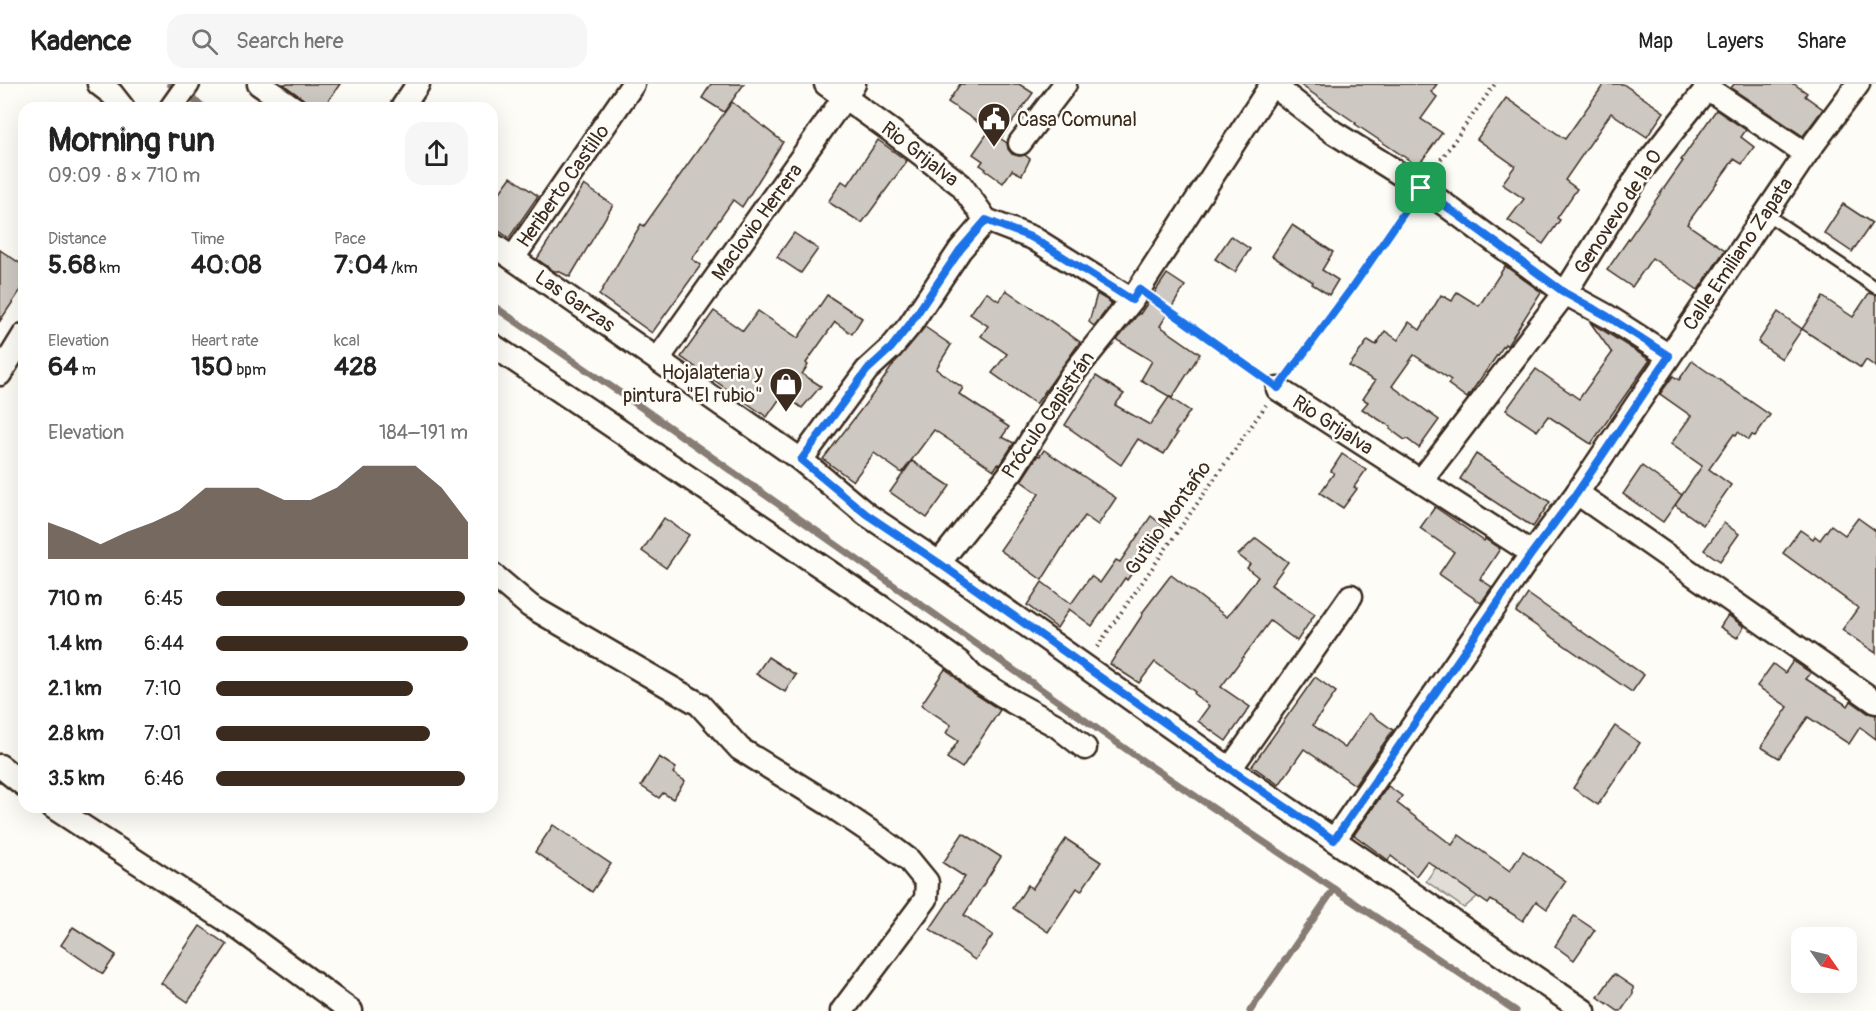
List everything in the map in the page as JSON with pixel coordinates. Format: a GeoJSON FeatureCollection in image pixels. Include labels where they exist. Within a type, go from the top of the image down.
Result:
{"type":"FeatureCollection","features":[{"type":"Feature","properties":{"kind":"street"},"geometry":{"type":"LineString","coordinates":[[99,84],[118,102]]}},
{"type":"Feature","properties":{"kind":"street"},"geometry":{"type":"LineString","coordinates":[[175,102],[188,84]]}},
{"type":"Feature","properties":{"kind":"street"},"geometry":{"type":"LineString","coordinates":[[259,84],[285,102]]}},
{"type":"Feature","properties":{"kind":"street"},"geometry":{"type":"LineString","coordinates":[[406,102],[418,84]]}},
{"type":"Feature","properties":{"kind":"street","name":"Heriberto Castillo"},"geometry":{"type":"LineString","coordinates":[[513,258],[633,84]]}},
{"type":"Feature","properties":{"kind":"street","name":"Rio Grijalva"},"geometry":{"type":"LineString","coordinates":[[826,84],[850,91],[961,185],[986,220]]}},
{"type":"Feature","properties":{"kind":"street"},"geometry":{"type":"LineString","coordinates":[[1020,143],[1065,84]]}},
{"type":"Feature","properties":{"kind":"street"},"geometry":{"type":"LineString","coordinates":[[1272,84],[1333,132],[1421,188],[1565,293],[1607,316],[1669,356]]}},
{"type":"Feature","properties":{"kind":"street","name":"Próculo Capistrán"},"geometry":{"type":"LineString","coordinates":[[939,563],[1012,471],[1071,376],[1135,295],[1272,84]]}},
{"type":"Feature","properties":{"kind":"street","name":"Calle Emiliano Zapata"},"geometry":{"type":"LineString","coordinates":[[1334,840],[1532,553],[1577,493],[1806,154],[1858,84]]}},
{"type":"Feature","properties":{"kind":"street","name":"Genovevo de la O"},"geometry":{"type":"LineString","coordinates":[[1421,481],[1565,293],[1641,171],[1707,88],[1806,154]]}},
{"type":"Feature","properties":{"kind":"street","name":"Maclovio Herrera"},"geometry":{"type":"LineString","coordinates":[[658,359],[850,91]]}},
{"type":"Feature","properties":{"kind":"street"},"geometry":{"type":"LineString","coordinates":[[801,460],[867,370],[891,348],[910,324],[960,250],[986,220],[1033,238],[1135,295]]}},
{"type":"Feature","properties":{"kind":"street","name":"Las Garzas"},"geometry":{"type":"LineString","coordinates":[[498,248],[801,460],[866,514],[1230,769],[1584,1011]]}},
{"type":"Feature","properties":{"kind":"street"},"geometry":{"type":"LineString","coordinates":[[2,366],[18,343]]}},
{"type":"Feature","properties":{"kind":"street"},"geometry":{"type":"LineString","coordinates":[[498,349],[881,607],[959,662],[973,677],[1012,702],[1057,726],[1085,748]]}},
{"type":"Feature","properties":{"kind":"street","name":"Rio Grijalva"},"geometry":{"type":"LineString","coordinates":[[1278,388],[1532,553]]}},
{"type":"Feature","properties":{"kind":"street"},"geometry":{"type":"LineString","coordinates":[[1577,493],[1876,702]]}},
{"type":"Feature","properties":{"kind":"street"},"geometry":{"type":"LineString","coordinates":[[498,579],[530,606],[699,704],[740,748],[829,804],[909,860],[927,882],[926,899],[843,1011]]}},
{"type":"Feature","properties":{"kind":"street"},"geometry":{"type":"LineString","coordinates":[[1230,769],[1351,596]]}},
{"type":"Feature","properties":{"kind":"street"},"geometry":{"type":"LineString","coordinates":[[0,766],[18,780]]}},
{"type":"Feature","properties":{"kind":"street"},"geometry":{"type":"LineString","coordinates":[[62,813],[234,925],[351,1011]]}},
{"type":"Feature","properties":{"kind":"lane"},"geometry":{"type":"LineString","coordinates":[[1766,214],[1876,288]]}},
{"type":"Feature","properties":{"kind":"path","name":"Gutilio Montaño"},"geometry":{"type":"LineString","coordinates":[[1083,666],[1495,84]]}},
{"type":"Feature","properties":{"kind":"path","name":"Rio Grijalva"},"geometry":{"type":"LineString","coordinates":[[1135,295],[1278,388]]}},
{"type":"Feature","properties":{"kind":"shaded area"},"geometry":{"type":"Polygon","coordinates":[[[1436,867],[1478,896],[1464,908],[1426,881],[1436,867]]]}},
{"type":"Feature","properties":{"kind":"building"},"geometry":{"type":"Polygon","coordinates":[[[283,84],[340,84],[327,102],[307,102],[283,84]]]}},
{"type":"Feature","properties":{"kind":"building"},"geometry":{"type":"Polygon","coordinates":[[[711,84],[744,84],[724,112],[702,98],[711,84]]]}},
{"type":"Feature","properties":{"kind":"building"},"geometry":{"type":"Polygon","coordinates":[[[960,84],[1019,84],[1033,93],[1001,138],[948,102],[960,84]]]}},
{"type":"Feature","properties":{"kind":"building"},"geometry":{"type":"Polygon","coordinates":[[[1299,84],[1437,84],[1431,92],[1437,97],[1421,119],[1442,133],[1418,166],[1299,84]]]}},
{"type":"Feature","properties":{"kind":"building"},"geometry":{"type":"Polygon","coordinates":[[[1604,84],[1623,84],[1664,112],[1647,137],[1611,113],[1565,180],[1577,189],[1557,218],[1560,220],[1543,244],[1508,220],[1524,199],[1502,184],[1515,166],[1477,139],[1506,98],[1565,139],[1604,84]]]}},
{"type":"Feature","properties":{"kind":"building"},"geometry":{"type":"Polygon","coordinates":[[[1734,84],[1794,84],[1807,93],[1805,96],[1823,109],[1803,136],[1731,88],[1734,84]]]}},
{"type":"Feature","properties":{"kind":"building"},"geometry":{"type":"Polygon","coordinates":[[[732,102],[783,142],[742,207],[733,200],[692,259],[701,265],[652,333],[599,295],[641,224],[644,226],[732,102]]]}},
{"type":"Feature","properties":{"kind":"building"},"geometry":{"type":"Polygon","coordinates":[[[1716,110],[1746,130],[1741,137],[1754,147],[1742,164],[1734,159],[1687,224],[1725,250],[1698,290],[1652,258],[1632,287],[1607,270],[1716,110]]]}},
{"type":"Feature","properties":{"kind":"building"},"geometry":{"type":"Polygon","coordinates":[[[989,131],[1007,143],[1012,154],[1025,155],[1030,159],[1022,175],[1012,170],[1003,183],[980,165],[983,161],[973,154],[989,131]]]}},
{"type":"Feature","properties":{"kind":"building"},"geometry":{"type":"Polygon","coordinates":[[[878,140],[907,161],[862,223],[828,202],[842,181],[848,185],[878,140]]]}},
{"type":"Feature","properties":{"kind":"building"},"geometry":{"type":"Polygon","coordinates":[[[511,177],[538,196],[509,238],[498,230],[498,195],[511,177]]]}},
{"type":"Feature","properties":{"kind":"building"},"geometry":{"type":"Polygon","coordinates":[[[584,185],[613,205],[570,277],[554,271],[537,259],[584,185]]]}},
{"type":"Feature","properties":{"kind":"building"},"geometry":{"type":"Polygon","coordinates":[[[1843,204],[1872,223],[1852,252],[1824,233],[1843,204]]]}},
{"type":"Feature","properties":{"kind":"building"},"geometry":{"type":"Polygon","coordinates":[[[1292,225],[1333,252],[1322,270],[1338,280],[1329,295],[1272,256],[1292,225]]]}},
{"type":"Feature","properties":{"kind":"building"},"geometry":{"type":"Polygon","coordinates":[[[794,233],[818,249],[801,273],[777,257],[794,233]]]}},
{"type":"Feature","properties":{"kind":"building"},"geometry":{"type":"Polygon","coordinates":[[[1231,236],[1250,249],[1235,272],[1215,259],[1231,236]]]}},
{"type":"Feature","properties":{"kind":"building"},"geometry":{"type":"Polygon","coordinates":[[[0,250],[18,262],[18,294],[0,321],[0,250]]]}},
{"type":"Feature","properties":{"kind":"building"},"geometry":{"type":"Polygon","coordinates":[[[1505,266],[1541,292],[1507,346],[1505,344],[1467,398],[1448,384],[1451,380],[1414,355],[1392,386],[1439,420],[1419,448],[1362,409],[1368,402],[1363,399],[1375,381],[1349,366],[1368,340],[1376,345],[1385,331],[1398,340],[1409,322],[1420,330],[1441,295],[1452,301],[1457,292],[1479,306],[1505,266]]]}},
{"type":"Feature","properties":{"kind":"building"},"geometry":{"type":"Polygon","coordinates":[[[1167,274],[1185,286],[1160,326],[1200,354],[1172,398],[1141,380],[1152,361],[1117,340],[1140,314],[1167,274]]]}},
{"type":"Feature","properties":{"kind":"building"},"geometry":{"type":"Polygon","coordinates":[[[1006,290],[1080,342],[1036,404],[992,373],[1007,354],[981,336],[988,326],[970,314],[986,292],[999,301],[1006,290]]]}},
{"type":"Feature","properties":{"kind":"building"},"geometry":{"type":"Polygon","coordinates":[[[1869,293],[1876,295],[1876,367],[1866,360],[1861,368],[1802,329],[1823,297],[1853,317],[1869,293]]]}},
{"type":"Feature","properties":{"kind":"building"},"geometry":{"type":"Polygon","coordinates":[[[1097,294],[1112,303],[1094,326],[1089,322],[1097,294]]]}},
{"type":"Feature","properties":{"kind":"building"},"geometry":{"type":"Polygon","coordinates":[[[827,295],[862,318],[852,334],[835,322],[806,363],[808,365],[802,374],[821,386],[802,408],[783,394],[767,417],[681,357],[714,311],[743,331],[758,311],[798,338],[827,295]]]}},
{"type":"Feature","properties":{"kind":"building"},"geometry":{"type":"Polygon","coordinates":[[[1778,312],[1802,329],[1782,359],[1758,342],[1778,312]]]}},
{"type":"Feature","properties":{"kind":"building"},"geometry":{"type":"Polygon","coordinates":[[[1590,322],[1650,360],[1591,444],[1548,416],[1537,431],[1506,410],[1536,369],[1579,399],[1612,353],[1590,322]]]}},
{"type":"Feature","properties":{"kind":"building"},"geometry":{"type":"Polygon","coordinates":[[[925,327],[951,345],[936,369],[963,388],[959,394],[1009,427],[1002,437],[1014,443],[994,470],[934,430],[902,473],[874,453],[853,481],[823,459],[895,362],[925,327]]]}},
{"type":"Feature","properties":{"kind":"building"},"geometry":{"type":"Polygon","coordinates":[[[1692,361],[1770,415],[1755,436],[1752,435],[1749,440],[1738,432],[1734,434],[1709,469],[1731,485],[1703,525],[1675,505],[1702,466],[1671,444],[1691,416],[1660,394],[1673,376],[1679,380],[1692,361]]]}},
{"type":"Feature","properties":{"kind":"building"},"geometry":{"type":"Polygon","coordinates":[[[1096,376],[1124,394],[1115,405],[1150,425],[1169,397],[1190,411],[1164,454],[1138,439],[1121,465],[1065,425],[1096,376]]]}},
{"type":"Feature","properties":{"kind":"building"},"geometry":{"type":"Polygon","coordinates":[[[1044,450],[1116,498],[1098,525],[1085,516],[1042,580],[1000,550],[1039,494],[1021,481],[1038,455],[1040,456],[1044,450]]]}},
{"type":"Feature","properties":{"kind":"building"},"geometry":{"type":"Polygon","coordinates":[[[1342,454],[1366,470],[1354,487],[1357,489],[1343,508],[1320,493],[1334,473],[1331,471],[1342,454]]]}},
{"type":"Feature","properties":{"kind":"building"},"geometry":{"type":"Polygon","coordinates":[[[1476,454],[1550,502],[1533,527],[1460,479],[1476,454]]]}},
{"type":"Feature","properties":{"kind":"building"},"geometry":{"type":"Polygon","coordinates":[[[912,461],[950,486],[927,518],[890,492],[912,461]]]}},
{"type":"Feature","properties":{"kind":"building"},"geometry":{"type":"Polygon","coordinates":[[[1642,466],[1682,495],[1663,522],[1623,494],[1642,466]]]}},
{"type":"Feature","properties":{"kind":"building"},"geometry":{"type":"Polygon","coordinates":[[[1435,507],[1484,541],[1485,539],[1500,549],[1480,579],[1492,587],[1481,603],[1439,574],[1454,552],[1420,528],[1435,507]]]}},
{"type":"Feature","properties":{"kind":"building"},"geometry":{"type":"Polygon","coordinates":[[[1151,516],[1165,527],[1127,580],[1125,578],[1092,626],[1069,609],[1057,628],[1027,605],[1042,582],[1071,604],[1091,576],[1100,583],[1116,560],[1120,562],[1151,516]]]}},
{"type":"Feature","properties":{"kind":"building"},"geometry":{"type":"Polygon","coordinates":[[[664,518],[689,535],[666,568],[642,551],[664,518]]]}},
{"type":"Feature","properties":{"kind":"building"},"geometry":{"type":"Polygon","coordinates":[[[1858,518],[1876,531],[1876,653],[1842,630],[1858,608],[1783,553],[1800,530],[1813,539],[1815,536],[1820,540],[1831,525],[1845,535],[1858,518]]]}},
{"type":"Feature","properties":{"kind":"building"},"geometry":{"type":"Polygon","coordinates":[[[1724,523],[1739,534],[1720,561],[1704,550],[1724,523]]]}},
{"type":"Feature","properties":{"kind":"building"},"geometry":{"type":"Polygon","coordinates":[[[1256,538],[1288,562],[1271,585],[1315,614],[1297,641],[1270,621],[1221,687],[1250,707],[1226,741],[1198,721],[1209,706],[1194,694],[1195,692],[1155,662],[1139,683],[1110,664],[1142,613],[1171,575],[1227,617],[1258,577],[1247,568],[1250,564],[1238,555],[1256,538]]]}},
{"type":"Feature","properties":{"kind":"building"},"geometry":{"type":"Polygon","coordinates":[[[1528,594],[1644,675],[1632,692],[1516,612],[1528,594]]]}},
{"type":"Feature","properties":{"kind":"building"},"geometry":{"type":"Polygon","coordinates":[[[1728,615],[1744,627],[1737,638],[1720,627],[1728,615]]]}},
{"type":"Feature","properties":{"kind":"building"},"geometry":{"type":"Polygon","coordinates":[[[768,657],[796,675],[785,692],[756,674],[768,657]]]}},
{"type":"Feature","properties":{"kind":"building"},"geometry":{"type":"Polygon","coordinates":[[[1793,661],[1811,673],[1806,679],[1848,706],[1851,701],[1868,713],[1876,715],[1876,739],[1860,727],[1849,744],[1808,717],[1779,758],[1761,747],[1788,707],[1757,686],[1773,664],[1785,673],[1793,661]]]}},
{"type":"Feature","properties":{"kind":"building"},"geometry":{"type":"Polygon","coordinates":[[[945,669],[966,688],[1000,710],[962,768],[947,758],[958,741],[946,733],[951,725],[921,705],[945,669]]]}},
{"type":"Feature","properties":{"kind":"building"},"geometry":{"type":"Polygon","coordinates":[[[1315,677],[1336,692],[1313,725],[1345,748],[1369,713],[1393,730],[1355,785],[1304,749],[1279,785],[1252,766],[1315,677]]]}},
{"type":"Feature","properties":{"kind":"building"},"geometry":{"type":"Polygon","coordinates":[[[1615,726],[1640,743],[1598,805],[1573,788],[1615,726]]]}},
{"type":"Feature","properties":{"kind":"building"},"geometry":{"type":"Polygon","coordinates":[[[659,757],[676,768],[673,773],[685,781],[673,799],[663,793],[659,798],[641,786],[659,757]]]}},
{"type":"Feature","properties":{"kind":"building"},"geometry":{"type":"Polygon","coordinates":[[[1388,786],[1402,796],[1397,803],[1452,845],[1459,835],[1510,871],[1523,851],[1566,881],[1547,909],[1536,901],[1523,921],[1491,900],[1488,904],[1427,861],[1416,876],[1391,856],[1388,860],[1354,835],[1388,786]]]}},
{"type":"Feature","properties":{"kind":"building"},"geometry":{"type":"Polygon","coordinates":[[[553,825],[611,864],[592,892],[535,852],[553,825]]]}},
{"type":"Feature","properties":{"kind":"building"},"geometry":{"type":"Polygon","coordinates":[[[963,833],[1001,857],[964,915],[993,935],[975,960],[930,929],[965,877],[943,863],[963,833]]]}},
{"type":"Feature","properties":{"kind":"building"},"geometry":{"type":"Polygon","coordinates":[[[1066,839],[1101,862],[1081,891],[1077,888],[1048,932],[1013,908],[1028,885],[1032,889],[1066,839]]]}},
{"type":"Feature","properties":{"kind":"building"},"geometry":{"type":"Polygon","coordinates":[[[1574,916],[1595,930],[1574,960],[1555,946],[1574,916]]]}},
{"type":"Feature","properties":{"kind":"building"},"geometry":{"type":"Polygon","coordinates":[[[200,926],[227,945],[188,1002],[161,983],[200,926]]]}},
{"type":"Feature","properties":{"kind":"building"},"geometry":{"type":"Polygon","coordinates":[[[73,927],[116,955],[103,974],[61,945],[73,927]]]}},
{"type":"Feature","properties":{"kind":"building"},"geometry":{"type":"Polygon","coordinates":[[[1614,974],[1633,987],[1633,994],[1621,1011],[1598,997],[1614,974]]]}},
{"type":"Feature","properties":{"kind":"waterway"},"geometry":{"type":"LineString","coordinates":[[170,84],[196,102]]}},
{"type":"Feature","properties":{"kind":"waterway"},"geometry":{"type":"LineString","coordinates":[[498,309],[1140,759],[1516,1011]]}},
{"type":"Feature","properties":{"kind":"waterway"},"geometry":{"type":"LineString","coordinates":[[1250,1011],[1334,889]]}},
{"type":"Feature","properties":{"kind":"place","name":"Casa Comunal"},"geometry":{"type":"Point","coordinates":[994,148]}},
{"type":"Feature","properties":{"kind":"place","name":"Hojalateria y pintura \"El rubio\""},"geometry":{"type":"Point","coordinates":[786,413]}},
{"type":"Feature","properties":{"kind":"route"},"geometry":{"type":"LineString","coordinates":[[1421,188],[1565,293],[1607,316],[1669,356],[1577,493],[1532,553],[1334,840],[866,514],[801,460],[867,370],[891,348],[910,324],[960,250],[986,220],[1033,238],[1132,300],[1139,289],[1278,388],[1352,288],[1421,188]]}}]}
